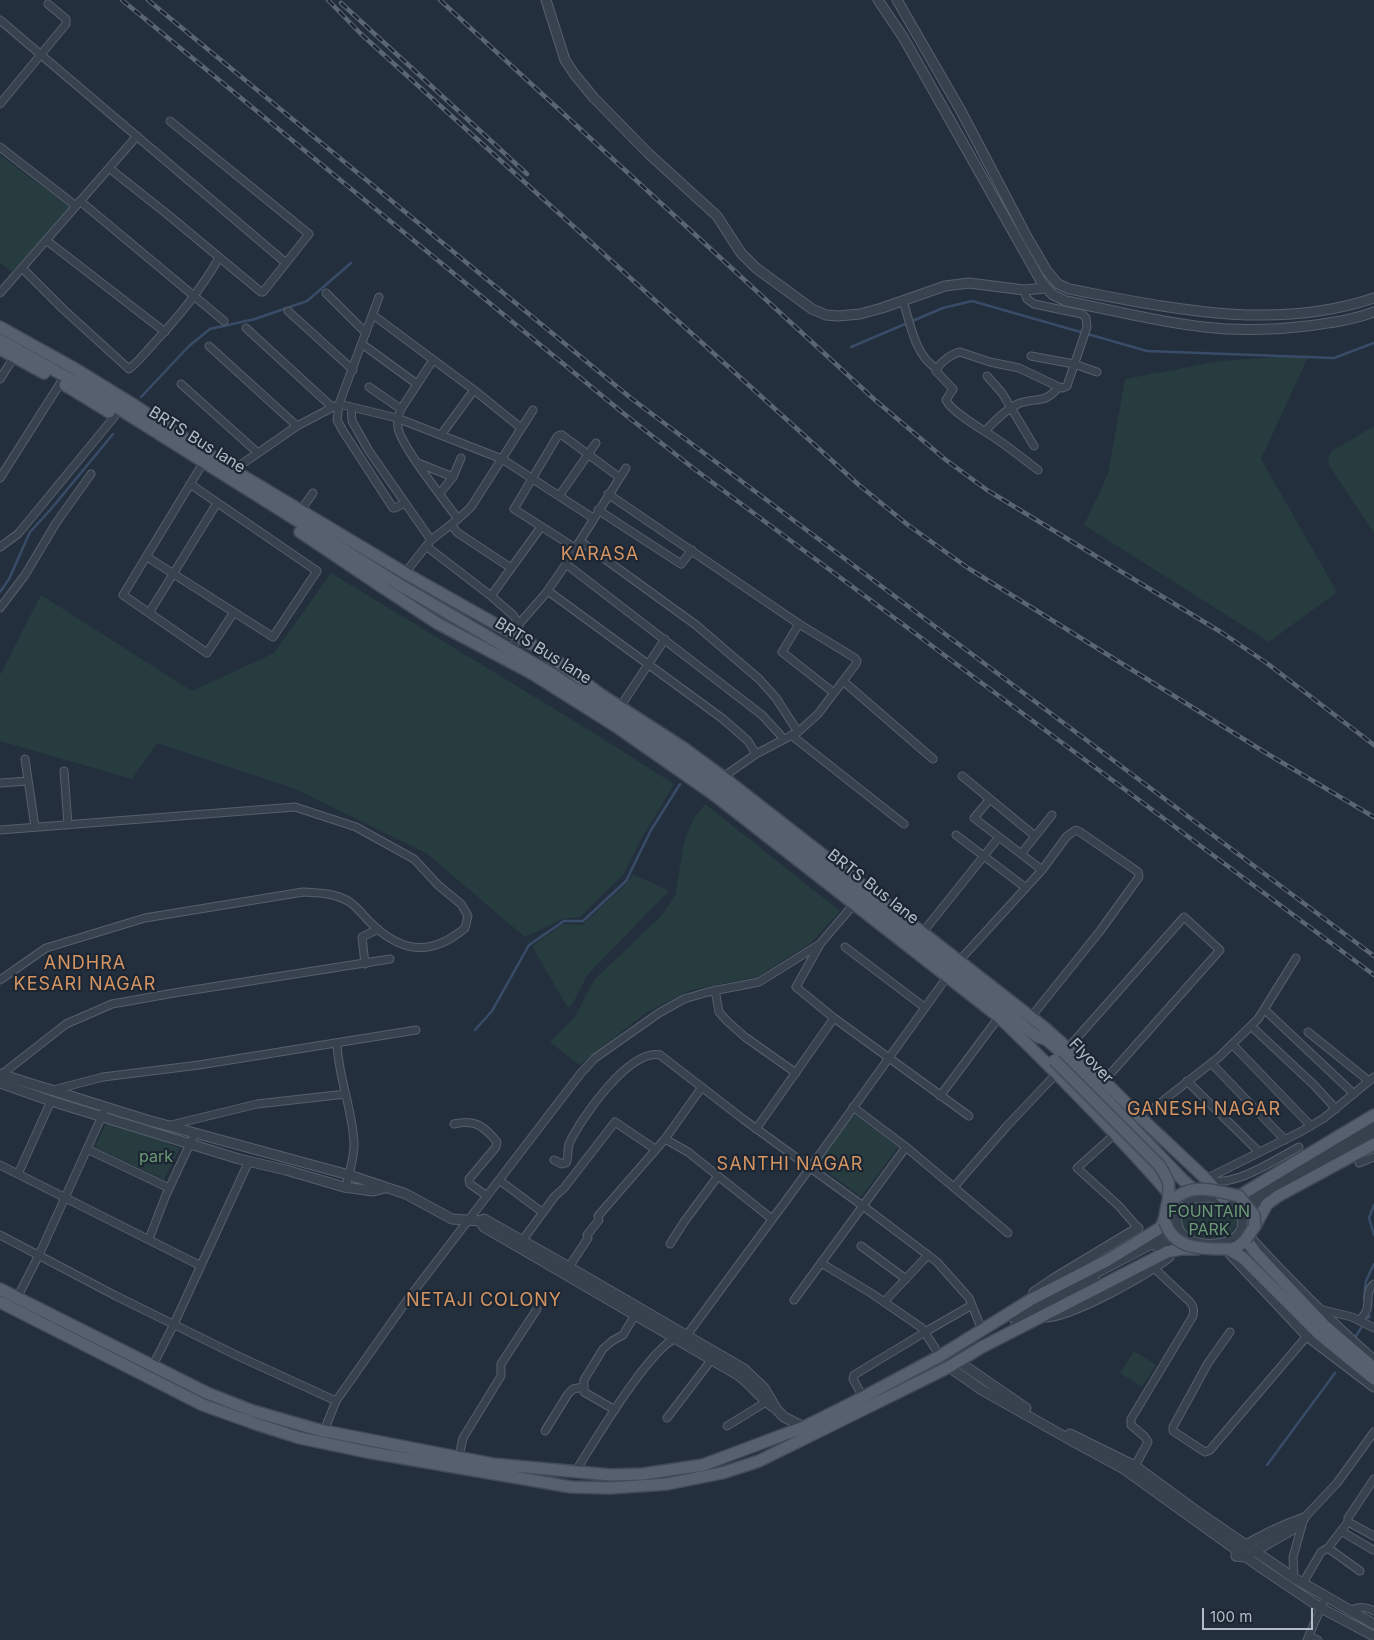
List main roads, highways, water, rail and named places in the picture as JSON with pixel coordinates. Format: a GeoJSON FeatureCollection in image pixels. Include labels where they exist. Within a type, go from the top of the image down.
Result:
{"type":"FeatureCollection","features":[{"type":"Feature","properties":{"kind":"main road"},"geometry":{"type":"LineString","coordinates":[[0,327],[72,367],[233,470],[405,573],[519,636],[600,694],[723,777],[1031,1017],[1062,1053],[1104,1081],[1141,1118],[1234,1203]]}},
{"type":"Feature","properties":{"kind":"main road","name":"BRTS Bus lane"},"geometry":{"type":"LineString","coordinates":[[0,340],[86,388],[509,655],[644,734],[715,784],[984,993],[1041,1041]]}},
{"type":"Feature","properties":{"kind":"main road"},"geometry":{"type":"LineString","coordinates":[[0,349],[61,382],[200,468],[297,529],[437,622],[509,655],[614,725],[702,787],[999,1017],[1057,1073],[1155,1176],[1173,1204],[1186,1192],[1203,1189],[1234,1203],[1254,1215],[1255,1226]]}},
{"type":"Feature","properties":{"kind":"main road","name":"Flyover"},"geometry":{"type":"LineString","coordinates":[[1041,1041],[1062,1053],[1194,1190]]}},
{"type":"Feature","properties":{"kind":"main road","name":"Flyover"},"geometry":{"type":"LineString","coordinates":[[1062,1053],[1169,1180],[1173,1204],[1165,1211],[1171,1222]]}},
{"type":"Feature","properties":{"kind":"main road"},"geometry":{"type":"LineString","coordinates":[[1234,1203],[1374,1115]]}},
{"type":"Feature","properties":{"kind":"main road"},"geometry":{"type":"LineString","coordinates":[[0,1302],[203,1405],[300,1438],[367,1452],[571,1487],[610,1488],[667,1484],[722,1473],[759,1461],[954,1364],[1167,1252],[1198,1248],[1228,1249],[1237,1246],[1244,1234],[1255,1226],[1267,1204],[1278,1196],[1374,1144]]}},
{"type":"Feature","properties":{"kind":"main road"},"geometry":{"type":"LineString","coordinates":[[0,1289],[207,1393],[253,1411],[324,1431],[493,1464],[611,1475],[643,1474],[703,1465],[804,1427],[940,1356],[1032,1299],[1108,1260],[1171,1222],[1171,1235],[1180,1242],[1198,1248]]}},
{"type":"Feature","properties":{"kind":"main road"},"geometry":{"type":"LineString","coordinates":[[1244,1234],[1255,1252],[1324,1326],[1374,1368]]}},
{"type":"Feature","properties":{"kind":"main road"},"geometry":{"type":"LineString","coordinates":[[1228,1249],[1243,1258],[1320,1335],[1374,1379]]}},
{"type":"Feature","properties":{"kind":"waterway"},"geometry":{"type":"LineString","coordinates":[[141,397],[189,346],[210,329],[255,319],[307,301],[351,263]]}},
{"type":"Feature","properties":{"kind":"waterway"},"geometry":{"type":"LineString","coordinates":[[851,347],[943,308],[972,301],[1147,351],[1334,358],[1374,343]]}},
{"type":"Feature","properties":{"kind":"waterway"},"geometry":{"type":"LineString","coordinates":[[0,592],[9,579],[30,532],[113,434]]}},
{"type":"Feature","properties":{"kind":"waterway"},"geometry":{"type":"LineString","coordinates":[[475,1030],[492,1011],[529,945],[564,921],[583,921],[626,881],[651,830],[680,784]]}},
{"type":"Feature","properties":{"kind":"waterway"},"geometry":{"type":"LineString","coordinates":[[1374,1205],[1369,1218],[1374,1235]]}},
{"type":"Feature","properties":{"kind":"waterway"},"geometry":{"type":"LineString","coordinates":[[1364,1298],[1366,1281],[1374,1264]]}},
{"type":"Feature","properties":{"kind":"waterway"},"geometry":{"type":"LineString","coordinates":[[1356,1336],[1361,1328]]}},
{"type":"Feature","properties":{"kind":"waterway"},"geometry":{"type":"LineString","coordinates":[[1267,1465],[1335,1373]]}},
{"type":"Feature","properties":{"kind":"railway"},"geometry":{"type":"LineString","coordinates":[[122,0],[623,413],[693,468],[1374,975]]}},
{"type":"Feature","properties":{"kind":"railway"},"geometry":{"type":"LineString","coordinates":[[148,0],[632,399],[1374,956]]}},
{"type":"Feature","properties":{"kind":"railway"},"geometry":{"type":"LineString","coordinates":[[328,0],[361,34],[859,485],[908,525],[968,568],[1266,753],[1374,817]]}},
{"type":"Feature","properties":{"kind":"railway"},"geometry":{"type":"LineString","coordinates":[[440,0],[875,400],[946,460],[987,490],[1224,634],[1268,664],[1374,745]]}},
{"type":"Feature","properties":{"kind":"railway"},"geometry":{"type":"LineString","coordinates":[[341,3],[527,174]]}},
{"type":"Feature","properties":{"kind":"district","name":"KARASA"},"geometry":{"type":"Point","coordinates":[600,555]}},
{"type":"Feature","properties":{"kind":"district","name":"ANDHRA KESARI NAGAR"},"geometry":{"type":"Point","coordinates":[85,974]}},
{"type":"Feature","properties":{"kind":"district","name":"GANESH NAGAR"},"geometry":{"type":"Point","coordinates":[1204,1110]}},
{"type":"Feature","properties":{"kind":"district","name":"SANTHI NAGAR"},"geometry":{"type":"Point","coordinates":[790,1165]}},
{"type":"Feature","properties":{"kind":"district","name":"NETAJI COLONY"},"geometry":{"type":"Point","coordinates":[484,1301]}},
{"type":"Feature","properties":{"kind":"park label","name":"park"},"geometry":{"type":"Point","coordinates":[156,1157]}},
{"type":"Feature","properties":{"kind":"park label","name":"FOUNTAIN PARK"},"geometry":{"type":"Point","coordinates":[1209,1221]}}]}
